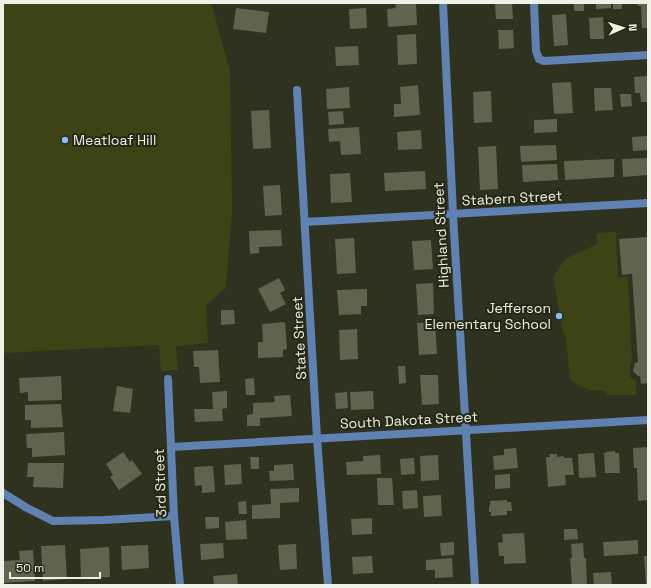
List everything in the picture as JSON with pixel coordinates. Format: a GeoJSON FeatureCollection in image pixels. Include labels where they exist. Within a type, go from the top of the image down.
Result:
{"type":"FeatureCollection","features":[{"type":"Feature","properties":{"kind":"street","name":"Highland Street"},"geometry":{"type":"LineString","coordinates":[[443,3],[453,214],[475,585]]}},
{"type":"Feature","properties":{"kind":"street"},"geometry":{"type":"LineString","coordinates":[[534,3],[536,51],[539,59],[544,61],[648,55]]}},
{"type":"Feature","properties":{"kind":"street","name":"State Street"},"geometry":{"type":"LineString","coordinates":[[297,90],[317,438],[328,585]]}},
{"type":"Feature","properties":{"kind":"street","name":"Stabern Street"},"geometry":{"type":"LineString","coordinates":[[305,222],[648,203]]}},
{"type":"Feature","properties":{"kind":"street","name":"3rd Street"},"geometry":{"type":"LineString","coordinates":[[168,379],[174,516],[180,585]]}},
{"type":"Feature","properties":{"kind":"street","name":"South Dakota Street"},"geometry":{"type":"LineString","coordinates":[[172,447],[648,420]]}},
{"type":"Feature","properties":{"kind":"street"},"geometry":{"type":"LineString","coordinates":[[3,492],[27,508],[53,521],[174,516]]}},
{"type":"Feature","properties":{"kind":"green space"},"geometry":{"type":"Polygon","coordinates":[[[3,3],[214,3],[212,6],[230,71],[232,211],[226,287],[206,306],[208,343],[176,346],[178,370],[161,371],[159,345],[3,353],[3,3]]]}},
{"type":"Feature","properties":{"kind":"green space"},"geometry":{"type":"Polygon","coordinates":[[[616,232],[618,277],[628,277],[632,361],[630,366],[630,377],[636,380],[636,395],[608,395],[605,391],[588,390],[570,380],[566,338],[563,333],[553,277],[565,259],[597,244],[596,233],[616,232]]]}},
{"type":"Feature","properties":{"kind":"building"},"geometry":{"type":"Polygon","coordinates":[[[395,3],[416,3],[417,25],[388,27],[387,9],[396,8],[395,3]]]}},
{"type":"Feature","properties":{"kind":"building"},"geometry":{"type":"Polygon","coordinates":[[[495,3],[512,3],[513,19],[496,19],[495,3]]]}},
{"type":"Feature","properties":{"kind":"building"},"geometry":{"type":"Polygon","coordinates":[[[574,3],[584,3],[584,11],[574,11],[574,3]]]}},
{"type":"Feature","properties":{"kind":"building"},"geometry":{"type":"Polygon","coordinates":[[[596,3],[611,3],[611,8],[596,9],[596,3]]]}},
{"type":"Feature","properties":{"kind":"building"},"geometry":{"type":"Polygon","coordinates":[[[613,3],[622,3],[622,9],[613,9],[613,3]]]}},
{"type":"Feature","properties":{"kind":"building"},"geometry":{"type":"Polygon","coordinates":[[[638,3],[648,3],[648,28],[642,28],[641,6],[638,6],[638,3]]]}},
{"type":"Feature","properties":{"kind":"building"},"geometry":{"type":"Polygon","coordinates":[[[236,8],[269,12],[266,33],[233,29],[236,8]]]}},
{"type":"Feature","properties":{"kind":"building"},"geometry":{"type":"Polygon","coordinates":[[[366,8],[367,28],[350,29],[349,9],[366,8]]]}},
{"type":"Feature","properties":{"kind":"building"},"geometry":{"type":"Polygon","coordinates":[[[566,14],[568,45],[554,46],[552,15],[566,14]]]}},
{"type":"Feature","properties":{"kind":"building"},"geometry":{"type":"Polygon","coordinates":[[[603,17],[604,39],[590,39],[589,18],[603,17]]]}},
{"type":"Feature","properties":{"kind":"building"},"geometry":{"type":"Polygon","coordinates":[[[498,30],[513,30],[514,48],[499,49],[498,30]]]}},
{"type":"Feature","properties":{"kind":"building"},"geometry":{"type":"Polygon","coordinates":[[[416,34],[417,64],[398,65],[397,35],[416,34]]]}},
{"type":"Feature","properties":{"kind":"building"},"geometry":{"type":"Polygon","coordinates":[[[358,46],[359,65],[336,66],[335,47],[358,46]]]}},
{"type":"Feature","properties":{"kind":"building"},"geometry":{"type":"Polygon","coordinates":[[[648,76],[648,102],[641,102],[640,93],[635,93],[634,77],[648,76]]]}},
{"type":"Feature","properties":{"kind":"building"},"geometry":{"type":"Polygon","coordinates":[[[571,82],[573,113],[554,114],[552,83],[571,82]]]}},
{"type":"Feature","properties":{"kind":"building"},"geometry":{"type":"Polygon","coordinates":[[[418,85],[420,115],[394,117],[394,104],[401,104],[400,87],[418,85]]]}},
{"type":"Feature","properties":{"kind":"building"},"geometry":{"type":"Polygon","coordinates":[[[349,87],[350,108],[327,109],[326,89],[349,87]]]}},
{"type":"Feature","properties":{"kind":"building"},"geometry":{"type":"Polygon","coordinates":[[[594,88],[611,88],[613,110],[595,111],[594,88]]]}},
{"type":"Feature","properties":{"kind":"building"},"geometry":{"type":"Polygon","coordinates":[[[491,91],[492,122],[474,123],[473,92],[491,91]]]}},
{"type":"Feature","properties":{"kind":"building"},"geometry":{"type":"Polygon","coordinates":[[[620,94],[631,94],[632,106],[621,107],[620,94]]]}},
{"type":"Feature","properties":{"kind":"building"},"geometry":{"type":"Polygon","coordinates":[[[269,110],[271,148],[253,149],[251,111],[269,110]]]}},
{"type":"Feature","properties":{"kind":"building"},"geometry":{"type":"Polygon","coordinates":[[[343,111],[344,124],[329,125],[328,112],[343,111]]]}},
{"type":"Feature","properties":{"kind":"building"},"geometry":{"type":"Polygon","coordinates":[[[557,119],[557,132],[534,133],[534,120],[557,119]]]}},
{"type":"Feature","properties":{"kind":"building"},"geometry":{"type":"Polygon","coordinates":[[[359,127],[361,154],[341,155],[340,141],[329,142],[328,129],[359,127]]]}},
{"type":"Feature","properties":{"kind":"building"},"geometry":{"type":"Polygon","coordinates":[[[421,130],[422,149],[398,150],[397,132],[421,130]]]}},
{"type":"Feature","properties":{"kind":"building"},"geometry":{"type":"Polygon","coordinates":[[[647,136],[648,150],[633,151],[632,137],[647,136]]]}},
{"type":"Feature","properties":{"kind":"building"},"geometry":{"type":"Polygon","coordinates":[[[556,145],[557,160],[521,162],[520,146],[556,145]]]}},
{"type":"Feature","properties":{"kind":"building"},"geometry":{"type":"Polygon","coordinates":[[[496,146],[498,189],[480,190],[478,147],[496,146]]]}},
{"type":"Feature","properties":{"kind":"building"},"geometry":{"type":"Polygon","coordinates":[[[648,158],[648,175],[623,177],[622,159],[648,158]]]}},
{"type":"Feature","properties":{"kind":"building"},"geometry":{"type":"Polygon","coordinates":[[[614,159],[614,177],[565,180],[564,161],[614,159]]]}},
{"type":"Feature","properties":{"kind":"building"},"geometry":{"type":"Polygon","coordinates":[[[557,164],[558,180],[523,182],[522,165],[557,164]]]}},
{"type":"Feature","properties":{"kind":"building"},"geometry":{"type":"Polygon","coordinates":[[[425,171],[426,189],[385,191],[384,173],[425,171]]]}},
{"type":"Feature","properties":{"kind":"building"},"geometry":{"type":"Polygon","coordinates":[[[350,173],[352,202],[331,203],[330,174],[350,173]]]}},
{"type":"Feature","properties":{"kind":"building"},"geometry":{"type":"Polygon","coordinates":[[[280,185],[282,215],[265,216],[263,186],[280,185]]]}},
{"type":"Feature","properties":{"kind":"building"},"geometry":{"type":"Polygon","coordinates":[[[281,230],[282,246],[259,247],[259,253],[250,254],[249,231],[281,230]]]}},
{"type":"Feature","properties":{"kind":"building"},"geometry":{"type":"Polygon","coordinates":[[[648,237],[648,383],[641,384],[640,376],[633,371],[635,363],[638,362],[632,274],[622,275],[619,239],[648,237]]]}},
{"type":"Feature","properties":{"kind":"building"},"geometry":{"type":"Polygon","coordinates":[[[354,238],[356,273],[337,274],[335,239],[354,238]]]}},
{"type":"Feature","properties":{"kind":"building"},"geometry":{"type":"Polygon","coordinates":[[[431,240],[433,269],[414,270],[412,241],[431,240]]]}},
{"type":"Feature","properties":{"kind":"building"},"geometry":{"type":"Polygon","coordinates":[[[279,278],[285,290],[280,293],[286,304],[270,312],[258,289],[279,278]]]}},
{"type":"Feature","properties":{"kind":"building"},"geometry":{"type":"Polygon","coordinates":[[[433,283],[434,314],[418,315],[416,284],[433,283]]]}},
{"type":"Feature","properties":{"kind":"building"},"geometry":{"type":"Polygon","coordinates":[[[367,289],[367,306],[361,306],[361,314],[339,315],[337,290],[367,289]]]}},
{"type":"Feature","properties":{"kind":"building"},"geometry":{"type":"Polygon","coordinates":[[[221,310],[234,310],[235,324],[221,325],[221,310]]]}},
{"type":"Feature","properties":{"kind":"building"},"geometry":{"type":"Polygon","coordinates":[[[285,322],[287,349],[283,350],[283,357],[258,358],[258,342],[263,342],[262,324],[285,322]]]}},
{"type":"Feature","properties":{"kind":"building"},"geometry":{"type":"Polygon","coordinates":[[[435,322],[437,354],[419,355],[417,323],[435,322]]]}},
{"type":"Feature","properties":{"kind":"building"},"geometry":{"type":"Polygon","coordinates":[[[357,329],[358,359],[340,360],[339,330],[357,329]]]}},
{"type":"Feature","properties":{"kind":"building"},"geometry":{"type":"Polygon","coordinates":[[[218,350],[220,382],[200,383],[199,367],[194,367],[193,351],[218,350]]]}},
{"type":"Feature","properties":{"kind":"building"},"geometry":{"type":"Polygon","coordinates":[[[398,366],[405,366],[406,383],[399,384],[398,366]]]}},
{"type":"Feature","properties":{"kind":"building"},"geometry":{"type":"Polygon","coordinates":[[[420,375],[438,375],[439,404],[422,405],[420,375]]]}},
{"type":"Feature","properties":{"kind":"building"},"geometry":{"type":"Polygon","coordinates":[[[61,376],[62,400],[28,401],[28,392],[20,393],[19,378],[61,376]]]}},
{"type":"Feature","properties":{"kind":"building"},"geometry":{"type":"Polygon","coordinates":[[[254,378],[255,395],[246,395],[245,379],[254,378]]]}},
{"type":"Feature","properties":{"kind":"building"},"geometry":{"type":"Polygon","coordinates":[[[117,386],[133,389],[130,413],[113,411],[117,386]]]}},
{"type":"Feature","properties":{"kind":"building"},"geometry":{"type":"Polygon","coordinates":[[[227,391],[227,408],[222,409],[223,421],[195,422],[194,409],[213,409],[212,392],[227,391]]]}},
{"type":"Feature","properties":{"kind":"building"},"geometry":{"type":"Polygon","coordinates":[[[373,391],[374,409],[351,410],[350,392],[373,391]]]}},
{"type":"Feature","properties":{"kind":"building"},"geometry":{"type":"Polygon","coordinates":[[[347,392],[348,408],[336,409],[335,393],[347,392]]]}},
{"type":"Feature","properties":{"kind":"building"},"geometry":{"type":"Polygon","coordinates":[[[290,395],[292,416],[260,418],[260,426],[247,426],[247,415],[253,414],[253,403],[275,402],[274,396],[290,395]]]}},
{"type":"Feature","properties":{"kind":"building"},"geometry":{"type":"Polygon","coordinates":[[[61,404],[63,427],[31,428],[31,420],[25,420],[25,405],[61,404]]]}},
{"type":"Feature","properties":{"kind":"building"},"geometry":{"type":"Polygon","coordinates":[[[64,432],[65,455],[32,457],[32,448],[27,448],[26,434],[64,432]]]}},
{"type":"Feature","properties":{"kind":"building"},"geometry":{"type":"Polygon","coordinates":[[[648,447],[648,500],[638,501],[637,468],[634,468],[633,448],[648,447]]]}},
{"type":"Feature","properties":{"kind":"building"},"geometry":{"type":"Polygon","coordinates":[[[516,448],[518,468],[494,470],[493,456],[504,455],[504,449],[516,448]]]}},
{"type":"Feature","properties":{"kind":"building"},"geometry":{"type":"Polygon","coordinates":[[[615,451],[615,453],[619,453],[620,473],[605,473],[604,453],[615,451]]]}},
{"type":"Feature","properties":{"kind":"building"},"geometry":{"type":"Polygon","coordinates":[[[123,452],[130,462],[132,460],[142,474],[119,490],[110,477],[113,475],[106,464],[123,452]]]}},
{"type":"Feature","properties":{"kind":"building"},"geometry":{"type":"Polygon","coordinates":[[[594,453],[596,477],[579,478],[578,454],[594,453]]]}},
{"type":"Feature","properties":{"kind":"building"},"geometry":{"type":"Polygon","coordinates":[[[549,454],[557,454],[557,457],[564,456],[564,458],[572,458],[574,475],[565,475],[566,485],[548,487],[546,457],[550,457],[549,454]]]}},
{"type":"Feature","properties":{"kind":"building"},"geometry":{"type":"Polygon","coordinates":[[[380,455],[381,474],[347,475],[346,462],[363,461],[363,456],[380,455]]]}},
{"type":"Feature","properties":{"kind":"building"},"geometry":{"type":"Polygon","coordinates":[[[438,455],[439,480],[421,481],[420,456],[438,455]]]}},
{"type":"Feature","properties":{"kind":"building"},"geometry":{"type":"Polygon","coordinates":[[[250,457],[259,457],[259,469],[251,469],[250,457]]]}},
{"type":"Feature","properties":{"kind":"building"},"geometry":{"type":"Polygon","coordinates":[[[414,458],[415,474],[401,475],[400,459],[414,458]]]}},
{"type":"Feature","properties":{"kind":"building"},"geometry":{"type":"Polygon","coordinates":[[[28,463],[64,463],[63,488],[33,487],[34,477],[27,477],[28,463]]]}},
{"type":"Feature","properties":{"kind":"building"},"geometry":{"type":"Polygon","coordinates":[[[241,464],[242,484],[225,485],[224,465],[241,464]]]}},
{"type":"Feature","properties":{"kind":"building"},"geometry":{"type":"Polygon","coordinates":[[[293,464],[294,480],[270,481],[269,471],[274,471],[274,465],[293,464]]]}},
{"type":"Feature","properties":{"kind":"building"},"geometry":{"type":"Polygon","coordinates":[[[213,466],[215,492],[202,493],[202,485],[195,486],[194,467],[213,466]]]}},
{"type":"Feature","properties":{"kind":"building"},"geometry":{"type":"Polygon","coordinates":[[[510,474],[510,488],[495,489],[495,475],[510,474]]]}},
{"type":"Feature","properties":{"kind":"building"},"geometry":{"type":"Polygon","coordinates":[[[377,478],[392,478],[394,505],[378,505],[377,478]]]}},
{"type":"Feature","properties":{"kind":"building"},"geometry":{"type":"Polygon","coordinates":[[[299,488],[299,502],[280,503],[280,518],[252,519],[252,505],[271,504],[270,489],[299,488]]]}},
{"type":"Feature","properties":{"kind":"building"},"geometry":{"type":"Polygon","coordinates":[[[417,490],[418,508],[403,509],[402,491],[417,490]]]}},
{"type":"Feature","properties":{"kind":"building"},"geometry":{"type":"Polygon","coordinates":[[[441,495],[442,516],[424,517],[423,496],[441,495]]]}},
{"type":"Feature","properties":{"kind":"building"},"geometry":{"type":"Polygon","coordinates":[[[507,500],[507,502],[511,502],[512,511],[507,511],[507,515],[491,516],[491,512],[489,512],[490,501],[507,500]]]}},
{"type":"Feature","properties":{"kind":"building"},"geometry":{"type":"Polygon","coordinates":[[[246,501],[247,514],[239,514],[238,502],[246,501]]]}},
{"type":"Feature","properties":{"kind":"building"},"geometry":{"type":"Polygon","coordinates":[[[205,517],[219,517],[219,528],[206,529],[205,517]]]}},
{"type":"Feature","properties":{"kind":"building"},"geometry":{"type":"Polygon","coordinates":[[[372,518],[372,534],[352,535],[351,519],[372,518]]]}},
{"type":"Feature","properties":{"kind":"building"},"geometry":{"type":"Polygon","coordinates":[[[246,520],[247,539],[226,540],[225,522],[246,520]]]}},
{"type":"Feature","properties":{"kind":"building"},"geometry":{"type":"Polygon","coordinates":[[[564,529],[577,529],[578,539],[564,540],[564,529]]]}},
{"type":"Feature","properties":{"kind":"building"},"geometry":{"type":"Polygon","coordinates":[[[524,533],[526,563],[504,564],[504,556],[499,556],[498,543],[503,542],[502,534],[524,533]]]}},
{"type":"Feature","properties":{"kind":"building"},"geometry":{"type":"Polygon","coordinates":[[[638,540],[638,554],[604,556],[603,542],[638,540]]]}},
{"type":"Feature","properties":{"kind":"building"},"geometry":{"type":"Polygon","coordinates":[[[454,542],[454,555],[441,556],[440,543],[454,542]]]}},
{"type":"Feature","properties":{"kind":"building"},"geometry":{"type":"Polygon","coordinates":[[[223,543],[224,558],[201,560],[200,544],[223,543]]]}},
{"type":"Feature","properties":{"kind":"building"},"geometry":{"type":"Polygon","coordinates":[[[583,543],[584,558],[586,558],[587,585],[572,585],[570,558],[572,558],[571,544],[583,543]]]}},
{"type":"Feature","properties":{"kind":"building"},"geometry":{"type":"Polygon","coordinates":[[[296,544],[297,569],[280,570],[278,545],[296,544]]]}},
{"type":"Feature","properties":{"kind":"building"},"geometry":{"type":"Polygon","coordinates":[[[65,545],[67,579],[43,581],[41,546],[65,545]]]}},
{"type":"Feature","properties":{"kind":"building"},"geometry":{"type":"Polygon","coordinates":[[[148,545],[149,568],[122,570],[121,546],[148,545]]]}},
{"type":"Feature","properties":{"kind":"building"},"geometry":{"type":"Polygon","coordinates":[[[109,547],[110,577],[81,578],[80,549],[109,547]]]}},
{"type":"Feature","properties":{"kind":"building"},"geometry":{"type":"Polygon","coordinates":[[[33,550],[35,581],[3,583],[3,561],[20,560],[19,551],[33,550]]]}},
{"type":"Feature","properties":{"kind":"building"},"geometry":{"type":"Polygon","coordinates":[[[372,556],[373,573],[353,574],[352,557],[372,556]]]}},
{"type":"Feature","properties":{"kind":"building"},"geometry":{"type":"Polygon","coordinates":[[[644,556],[648,556],[648,585],[646,585],[644,556]]]}},
{"type":"Feature","properties":{"kind":"building"},"geometry":{"type":"Polygon","coordinates":[[[452,558],[453,577],[435,578],[435,570],[426,570],[426,560],[452,558]]]}},
{"type":"Feature","properties":{"kind":"building"},"geometry":{"type":"Polygon","coordinates":[[[611,572],[612,585],[594,585],[593,573],[611,572]]]}},
{"type":"Feature","properties":{"kind":"building"},"geometry":{"type":"Polygon","coordinates":[[[237,574],[238,585],[214,585],[213,576],[237,574]]]}},
{"type":"Feature","properties":{"kind":"place","name":"Meatloaf Hill"},"geometry":{"type":"Point","coordinates":[65,140]}},
{"type":"Feature","properties":{"kind":"place","name":"Jefferson Elementary School"},"geometry":{"type":"Point","coordinates":[559,316]}}]}
